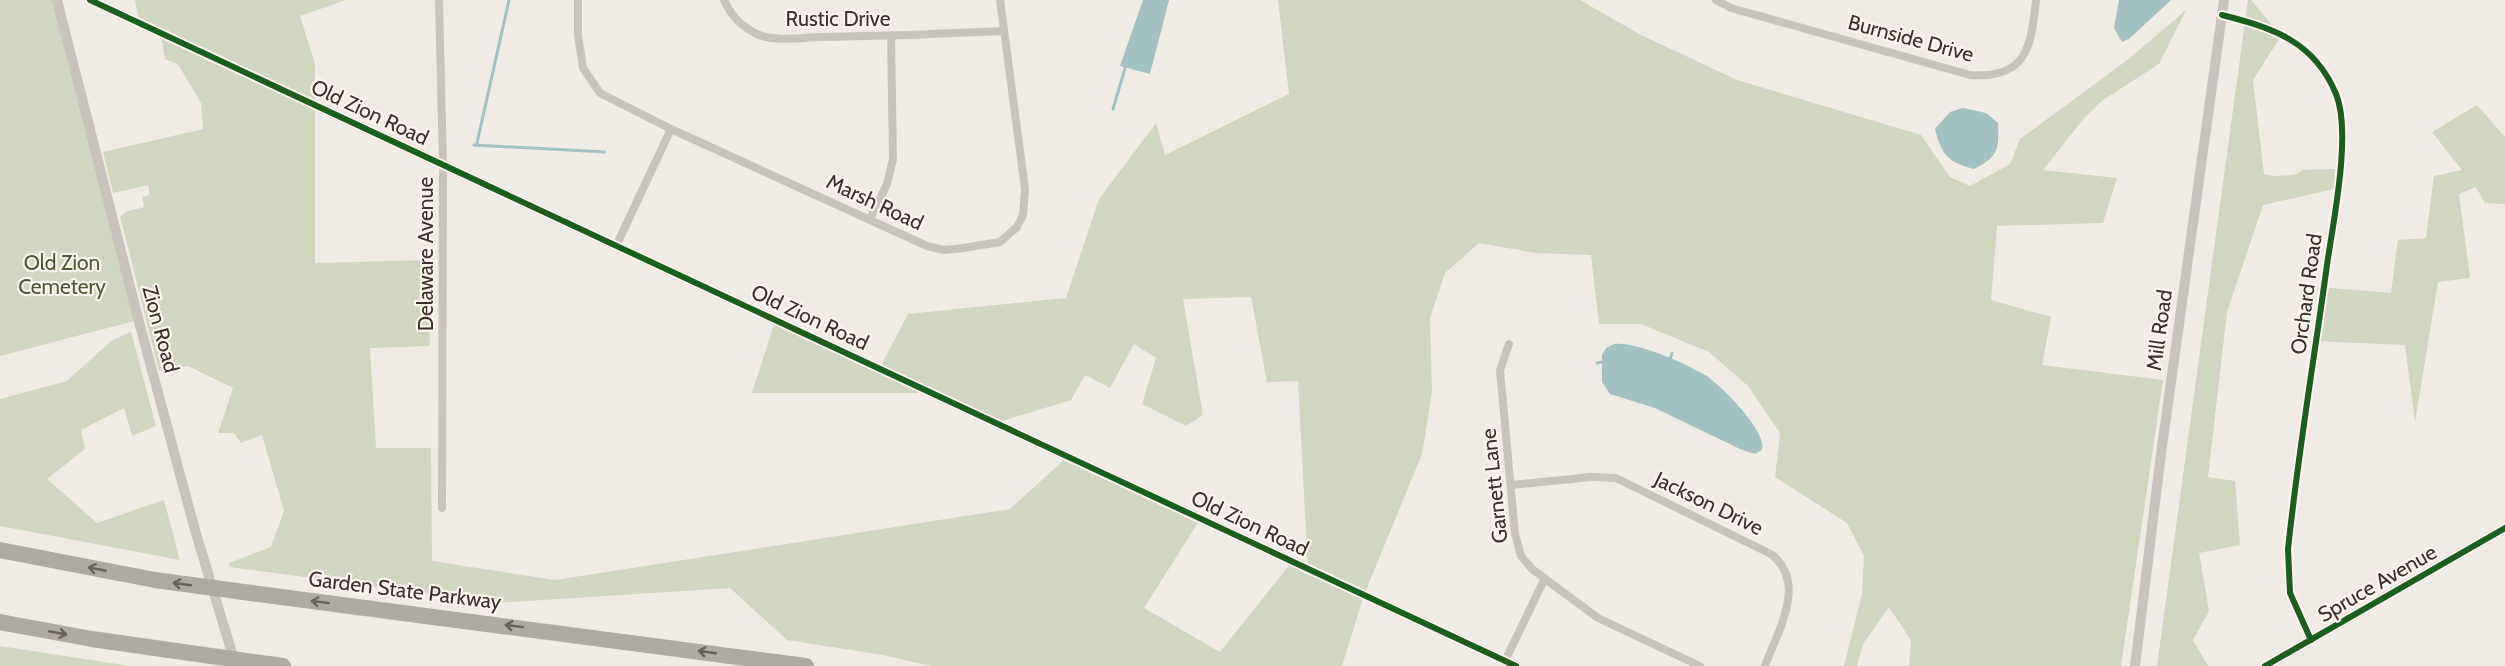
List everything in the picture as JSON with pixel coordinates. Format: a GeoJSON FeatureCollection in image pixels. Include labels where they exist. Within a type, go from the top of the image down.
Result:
{"type":"FeatureCollection","features":[{"type":"Feature","properties":{"kind":"highway","name":"Garden State Parkway"},"geometry":{"type":"LineString","coordinates":[[0,550],[155,580],[806,666]]}},
{"type":"Feature","properties":{"kind":"highway"},"geometry":{"type":"LineString","coordinates":[[0,622],[92,639],[275,665]]}},
{"type":"Feature","properties":{"kind":"street","name":"Zion Road"},"geometry":{"type":"LineString","coordinates":[[57,0],[145,345],[195,530],[236,666]]}},
{"type":"Feature","properties":{"kind":"street","name":"Old Zion Road"},"geometry":{"type":"LineString","coordinates":[[90,0],[617,244],[1516,666]]}},
{"type":"Feature","properties":{"kind":"street","name":"Delaware Avenue"},"geometry":{"type":"LineString","coordinates":[[440,0],[443,164],[442,508]]}},
{"type":"Feature","properties":{"kind":"street","name":"Marsh Road"},"geometry":{"type":"LineString","coordinates":[[578,0],[578,35],[584,68],[600,93],[671,129],[927,246],[944,250],[1000,242],[1017,227],[1023,215],[1025,189],[1000,0]]}},
{"type":"Feature","properties":{"kind":"street","name":"Rustic Drive"},"geometry":{"type":"LineString","coordinates":[[724,0],[733,16],[744,27],[761,35],[786,38],[1004,31]]}},
{"type":"Feature","properties":{"kind":"street","name":"Burnside Drive"},"geometry":{"type":"LineString","coordinates":[[1716,0],[1731,8],[1970,75],[1994,75],[2015,66],[2027,50],[2031,39],[2036,0]]}},
{"type":"Feature","properties":{"kind":"street","name":"Mill Road"},"geometry":{"type":"LineString","coordinates":[[2135,666],[2161,454],[2224,0]]}},
{"type":"Feature","properties":{"kind":"street","name":"Orchard Road"},"geometry":{"type":"LineString","coordinates":[[2222,15],[2263,26],[2300,45],[2331,83],[2343,121],[2334,214],[2288,549],[2290,593],[2311,640]]}},
{"type":"Feature","properties":{"kind":"street"},"geometry":{"type":"LineString","coordinates":[[870,219],[886,184],[893,159],[891,36]]}},
{"type":"Feature","properties":{"kind":"street"},"geometry":{"type":"LineString","coordinates":[[617,244],[671,129]]}},
{"type":"Feature","properties":{"kind":"street","name":"Garnett Lane"},"geometry":{"type":"LineString","coordinates":[[1509,344],[1500,370],[1518,551],[1528,566],[1609,625],[1700,666]]}},
{"type":"Feature","properties":{"kind":"street","name":"Jackson Drive"},"geometry":{"type":"LineString","coordinates":[[1510,485],[1597,477],[1616,478],[1770,554],[1785,570],[1790,593],[1765,666]]}},
{"type":"Feature","properties":{"kind":"street","name":"Spruce Avenue"},"geometry":{"type":"LineString","coordinates":[[2265,666],[2505,528]]}},
{"type":"Feature","properties":{"kind":"street"},"geometry":{"type":"LineString","coordinates":[[1505,661],[1545,578]]}},
{"type":"Feature","properties":{"kind":"green space","name":"Old Zion Cemetery"},"geometry":{"type":"Polygon","coordinates":[[[0,0],[57,0],[138,320],[0,356],[0,0]]]}},
{"type":"Feature","properties":{"kind":"green space"},"geometry":{"type":"Polygon","coordinates":[[[135,0],[346,0],[300,16],[315,64],[315,263],[428,260],[430,346],[370,348],[376,448],[431,448],[432,561],[555,580],[1010,509],[1066,458],[1199,521],[1144,608],[1220,652],[1291,563],[1308,570],[1298,381],[1267,382],[1251,297],[1183,299],[1203,415],[1186,426],[1142,404],[1156,358],[1134,344],[1110,388],[1085,375],[1071,400],[996,423],[930,393],[752,393],[775,321],[879,369],[908,314],[1066,298],[1099,199],[1156,123],[1165,155],[1289,94],[1278,0],[1580,0],[1641,35],[1737,80],[1921,135],[1950,177],[1970,186],[2010,164],[2020,139],[2130,58],[2186,10],[2159,64],[2103,100],[2085,117],[2043,170],[2117,178],[2103,223],[1997,226],[1991,300],[2051,317],[2042,365],[2163,380],[2121,666],[1909,666],[1911,640],[1889,607],[1863,644],[1857,666],[1844,666],[1862,594],[1864,556],[1847,523],[1775,477],[1780,433],[1748,386],[1709,352],[1641,324],[1599,324],[1591,255],[1536,253],[1479,243],[1445,273],[1430,318],[1432,392],[1422,454],[1364,595],[1342,666],[931,666],[883,655],[787,640],[730,588],[496,603],[229,567],[229,563],[271,547],[284,511],[262,435],[241,443],[234,433],[218,433],[233,388],[188,366],[159,371],[120,216],[144,207],[142,197],[150,195],[148,185],[113,193],[103,152],[203,129],[201,103],[178,64],[165,59],[161,35],[140,24],[135,0]]]}},
{"type":"Feature","properties":{"kind":"green space"},"geometry":{"type":"Polygon","coordinates":[[[2248,0],[2251,0],[2281,36],[2253,80],[2264,174],[2294,175],[2303,170],[2336,169],[2334,189],[2263,205],[2227,312],[2208,477],[2235,481],[2240,545],[2199,553],[2209,611],[2193,640],[2208,666],[2157,666],[2248,0]]]}},
{"type":"Feature","properties":{"kind":"green space"},"geometry":{"type":"Polygon","coordinates":[[[2477,105],[2505,137],[2505,204],[2485,203],[2476,187],[2459,194],[2470,278],[2438,282],[2415,422],[2405,345],[2314,341],[2320,287],[2391,293],[2398,240],[2426,238],[2434,176],[2462,170],[2432,132],[2477,105]]]}},
{"type":"Feature","properties":{"kind":"green space"},"geometry":{"type":"Polygon","coordinates":[[[131,332],[156,426],[132,436],[124,408],[81,430],[85,449],[47,479],[97,523],[164,500],[180,560],[0,526],[0,399],[67,381],[111,341],[131,332]]]}},
{"type":"Feature","properties":{"kind":"green space"},"geometry":{"type":"Polygon","coordinates":[[[0,646],[130,666],[0,666],[0,646]]]}},
{"type":"Feature","properties":{"kind":"water"},"geometry":{"type":"Polygon","coordinates":[[[1143,0],[1169,0],[1150,74],[1120,66],[1143,0]]]}},
{"type":"Feature","properties":{"kind":"water"},"geometry":{"type":"Polygon","coordinates":[[[2119,0],[2171,0],[2129,39],[2122,42],[2114,28],[2119,0]]]}},
{"type":"Feature","properties":{"kind":"water"},"geometry":{"type":"Polygon","coordinates":[[[1963,108],[1986,113],[1998,123],[1996,151],[1993,156],[1974,169],[1958,164],[1947,156],[1940,146],[1935,129],[1950,112],[1963,108]]]}},
{"type":"Feature","properties":{"kind":"water"},"geometry":{"type":"Polygon","coordinates":[[[1614,344],[1648,350],[1705,375],[1732,398],[1751,421],[1762,442],[1762,450],[1755,454],[1742,450],[1655,408],[1610,394],[1602,382],[1602,355],[1606,348],[1614,344]]]}},
{"type":"Feature","properties":{"kind":"waterway"},"geometry":{"type":"LineString","coordinates":[[477,143],[509,0]]}},
{"type":"Feature","properties":{"kind":"waterway"},"geometry":{"type":"LineString","coordinates":[[1113,109],[1126,65]]}},
{"type":"Feature","properties":{"kind":"waterway"},"geometry":{"type":"LineString","coordinates":[[474,145],[605,152]]}},
{"type":"Feature","properties":{"kind":"waterway"},"geometry":{"type":"LineString","coordinates":[[1670,359],[1672,353]]}},
{"type":"Feature","properties":{"kind":"waterway"},"geometry":{"type":"LineString","coordinates":[[1597,363],[1602,362]]}},
{"type":"Feature","properties":{"kind":"cycle path"},"geometry":{"type":"LineString","coordinates":[[90,0],[1516,666]]}},
{"type":"Feature","properties":{"kind":"cycle path"},"geometry":{"type":"LineString","coordinates":[[2222,15],[2275,32],[2304,49],[2327,76],[2336,94],[2340,111],[2342,131],[2340,178],[2301,442],[2288,549],[2290,593],[2311,640]]}},
{"type":"Feature","properties":{"kind":"cycle path"},"geometry":{"type":"LineString","coordinates":[[2265,666],[2505,528]]}}]}
